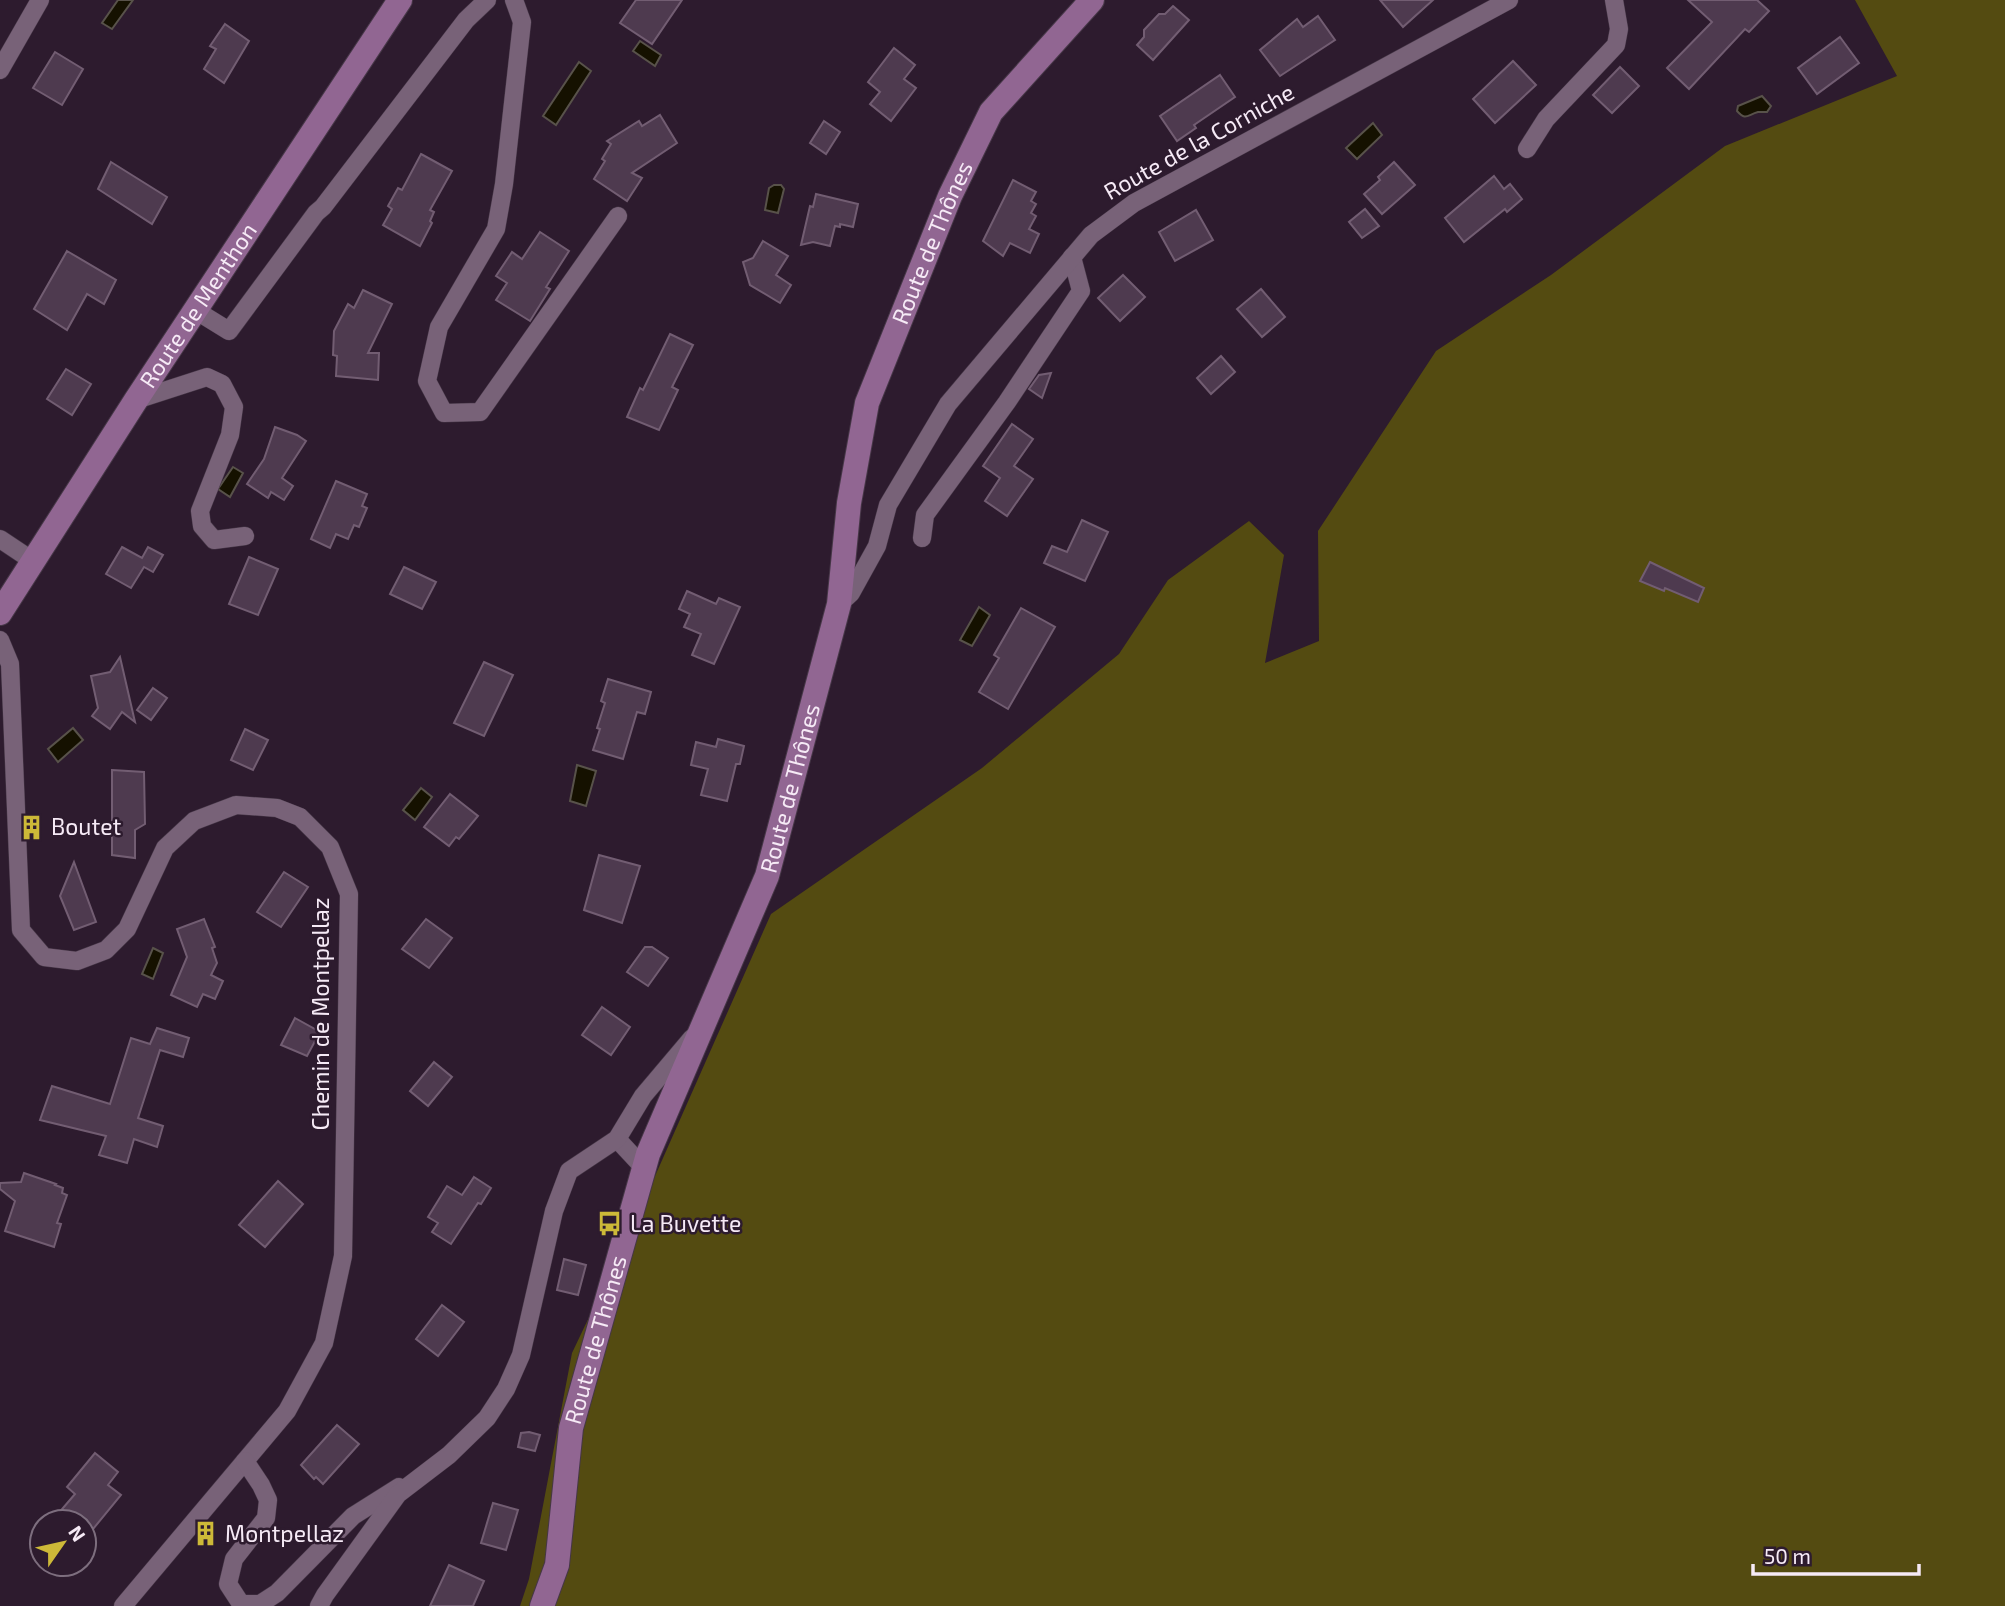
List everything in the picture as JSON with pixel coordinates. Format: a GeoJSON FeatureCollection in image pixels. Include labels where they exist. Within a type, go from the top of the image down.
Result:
{"type":"FeatureCollection","features":[{"type":"Feature","properties":{"kind":"main road","name":"Route de Menthon"},"geometry":{"type":"LineString","coordinates":[[0,613],[136,400],[400,0]]}},
{"type":"Feature","properties":{"kind":"main road","name":"Route de Thônes"},"geometry":{"type":"LineString","coordinates":[[542,1606],[557,1565],[572,1428],[648,1154],[767,876],[839,604],[849,503],[867,403],[950,196],[991,112],[1092,0]]}},
{"type":"Feature","properties":{"kind":"street"},"geometry":{"type":"LineString","coordinates":[[0,70],[40,0]]}},
{"type":"Feature","properties":{"kind":"street"},"geometry":{"type":"LineString","coordinates":[[195,310],[229,331],[316,213],[467,20],[487,0]]}},
{"type":"Feature","properties":{"kind":"street"},"geometry":{"type":"LineString","coordinates":[[514,0],[522,22],[504,184],[496,229],[439,327],[427,381],[444,413],[480,412],[618,216]]}},
{"type":"Feature","properties":{"kind":"street","name":"Route de la Corniche"},"geometry":{"type":"LineString","coordinates":[[839,604],[851,593],[858,581],[877,546],[888,505],[948,404],[1091,235],[1134,204],[1509,0]]}},
{"type":"Feature","properties":{"kind":"street"},"geometry":{"type":"LineString","coordinates":[[1527,149],[1546,119],[1616,45],[1619,29],[1614,0]]}},
{"type":"Feature","properties":{"kind":"street"},"geometry":{"type":"LineString","coordinates":[[922,538],[925,515],[1007,402],[1081,291],[1072,257]]}},
{"type":"Feature","properties":{"kind":"street"},"geometry":{"type":"LineString","coordinates":[[136,400],[207,377],[222,384],[234,407],[230,435],[200,511],[202,526],[214,540],[244,536]]}},
{"type":"Feature","properties":{"kind":"street"},"geometry":{"type":"LineString","coordinates":[[0,539],[33,561]]}},
{"type":"Feature","properties":{"kind":"street","name":"Chemin de Montpellaz"},"geometry":{"type":"LineString","coordinates":[[0,640],[9,664],[21,930],[44,957],[77,961],[107,950],[127,929],[165,848],[194,821],[236,805],[277,808],[300,817],[330,847],[349,894],[343,1256],[324,1343],[287,1410],[122,1606]]}},
{"type":"Feature","properties":{"kind":"street"},"geometry":{"type":"LineString","coordinates":[[319,1606],[398,1494],[449,1455],[486,1418],[506,1389],[521,1355],[554,1211],[569,1171],[617,1139],[643,1096],[703,1025]]}},
{"type":"Feature","properties":{"kind":"street"},"geometry":{"type":"LineString","coordinates":[[617,1139],[644,1168]]}},
{"type":"Feature","properties":{"kind":"street"},"geometry":{"type":"LineString","coordinates":[[245,1461],[268,1500],[266,1518],[234,1559],[228,1584],[241,1604],[260,1604],[277,1593],[353,1516],[395,1488],[415,1480]]}},
{"type":"Feature","properties":{"kind":"shaded area"},"geometry":{"type":"Polygon","coordinates":[[[118,0],[133,0],[112,29],[102,23],[118,0]]]}},
{"type":"Feature","properties":{"kind":"shaded area"},"geometry":{"type":"Polygon","coordinates":[[[1855,0],[2005,0],[2005,1606],[520,1606],[529,1579],[572,1353],[640,1210],[771,914],[982,768],[1119,654],[1168,580],[1249,521],[1284,555],[1265,663],[1319,641],[1318,531],[1436,351],[1551,275],[1725,146],[1897,76],[1855,0]]]}},
{"type":"Feature","properties":{"kind":"shaded area"},"geometry":{"type":"Polygon","coordinates":[[[640,41],[661,55],[655,66],[633,51],[640,41]]]}},
{"type":"Feature","properties":{"kind":"shaded area"},"geometry":{"type":"Polygon","coordinates":[[[579,62],[591,71],[556,125],[543,116],[579,62]]]}},
{"type":"Feature","properties":{"kind":"shaded area"},"geometry":{"type":"Polygon","coordinates":[[[1762,96],[1771,106],[1767,112],[1745,117],[1737,111],[1738,106],[1762,96]]]}},
{"type":"Feature","properties":{"kind":"shaded area"},"geometry":{"type":"Polygon","coordinates":[[[1373,123],[1382,135],[1357,159],[1346,148],[1373,123]]]}},
{"type":"Feature","properties":{"kind":"shaded area"},"geometry":{"type":"Polygon","coordinates":[[[781,185],[784,189],[778,213],[765,210],[769,188],[781,185]]]}},
{"type":"Feature","properties":{"kind":"shaded area"},"geometry":{"type":"Polygon","coordinates":[[[233,467],[243,473],[230,497],[218,489],[233,467]]]}},
{"type":"Feature","properties":{"kind":"shaded area"},"geometry":{"type":"Polygon","coordinates":[[[979,607],[990,615],[972,646],[960,640],[979,607]]]}},
{"type":"Feature","properties":{"kind":"shaded area"},"geometry":{"type":"Polygon","coordinates":[[[73,728],[83,740],[58,762],[48,749],[73,728]]]}},
{"type":"Feature","properties":{"kind":"shaded area"},"geometry":{"type":"Polygon","coordinates":[[[577,765],[596,771],[586,806],[570,801],[577,765]]]}},
{"type":"Feature","properties":{"kind":"shaded area"},"geometry":{"type":"Polygon","coordinates":[[[421,788],[432,797],[415,820],[403,810],[421,788]]]}},
{"type":"Feature","properties":{"kind":"shaded area"},"geometry":{"type":"Polygon","coordinates":[[[153,948],[163,953],[153,979],[142,974],[153,948]]]}},
{"type":"Feature","properties":{"kind":"building"},"geometry":{"type":"Polygon","coordinates":[[[636,0],[682,0],[652,44],[620,23],[636,0]]]}},
{"type":"Feature","properties":{"kind":"building"},"geometry":{"type":"Polygon","coordinates":[[[1380,0],[1433,0],[1403,27],[1380,0]]]}},
{"type":"Feature","properties":{"kind":"building"},"geometry":{"type":"Polygon","coordinates":[[[1688,0],[1757,0],[1769,11],[1749,32],[1745,29],[1689,89],[1667,68],[1712,22],[1688,0]]]}},
{"type":"Feature","properties":{"kind":"building"},"geometry":{"type":"Polygon","coordinates":[[[1173,6],[1189,20],[1153,60],[1137,45],[1144,37],[1144,30],[1159,14],[1165,14],[1173,6]]]}},
{"type":"Feature","properties":{"kind":"building"},"geometry":{"type":"Polygon","coordinates":[[[1318,16],[1335,40],[1280,76],[1260,50],[1297,19],[1303,27],[1318,16]]]}},
{"type":"Feature","properties":{"kind":"building"},"geometry":{"type":"Polygon","coordinates":[[[225,24],[249,41],[224,83],[204,69],[216,49],[210,46],[225,24]]]}},
{"type":"Feature","properties":{"kind":"building"},"geometry":{"type":"Polygon","coordinates":[[[1840,37],[1859,63],[1817,94],[1798,68],[1840,37]]]}},
{"type":"Feature","properties":{"kind":"building"},"geometry":{"type":"Polygon","coordinates":[[[894,48],[915,65],[904,79],[916,88],[891,121],[870,104],[880,92],[868,82],[894,48]]]}},
{"type":"Feature","properties":{"kind":"building"},"geometry":{"type":"Polygon","coordinates":[[[55,52],[83,69],[62,105],[33,88],[55,52]]]}},
{"type":"Feature","properties":{"kind":"building"},"geometry":{"type":"Polygon","coordinates":[[[1513,61],[1536,85],[1495,123],[1473,99],[1513,61]]]}},
{"type":"Feature","properties":{"kind":"building"},"geometry":{"type":"Polygon","coordinates":[[[1620,67],[1639,86],[1612,113],[1593,95],[1620,67]]]}},
{"type":"Feature","properties":{"kind":"building"},"geometry":{"type":"Polygon","coordinates":[[[1220,75],[1235,97],[1194,125],[1196,128],[1177,141],[1160,116],[1220,75]]]}},
{"type":"Feature","properties":{"kind":"building"},"geometry":{"type":"Polygon","coordinates":[[[660,115],[677,143],[632,173],[642,178],[627,201],[594,179],[611,144],[607,141],[639,121],[642,126],[660,115]]]}},
{"type":"Feature","properties":{"kind":"building"},"geometry":{"type":"Polygon","coordinates":[[[824,121],[840,132],[826,154],[810,143],[824,121]]]}},
{"type":"Feature","properties":{"kind":"building"},"geometry":{"type":"Polygon","coordinates":[[[421,154],[452,171],[430,210],[434,212],[430,221],[432,223],[420,246],[383,225],[392,209],[388,206],[398,188],[402,190],[421,154]]]}},
{"type":"Feature","properties":{"kind":"building"},"geometry":{"type":"Polygon","coordinates":[[[111,162],[167,197],[152,224],[98,189],[111,162]]]}},
{"type":"Feature","properties":{"kind":"building"},"geometry":{"type":"Polygon","coordinates":[[[1394,162],[1415,185],[1382,214],[1364,194],[1394,162]]]}},
{"type":"Feature","properties":{"kind":"building"},"geometry":{"type":"Polygon","coordinates":[[[1494,176],[1504,189],[1510,184],[1522,199],[1464,242],[1445,218],[1494,176]]]}},
{"type":"Feature","properties":{"kind":"building"},"geometry":{"type":"Polygon","coordinates":[[[1013,180],[1036,192],[1031,201],[1036,204],[1031,213],[1036,216],[1029,229],[1039,234],[1030,253],[1010,243],[1003,256],[983,241],[1013,180]]]}},
{"type":"Feature","properties":{"kind":"building"},"geometry":{"type":"Polygon","coordinates":[[[816,194],[858,204],[853,227],[840,224],[840,227],[835,226],[830,246],[813,242],[801,245],[810,206],[813,207],[816,194]]]}},
{"type":"Feature","properties":{"kind":"building"},"geometry":{"type":"Polygon","coordinates":[[[1365,209],[1379,226],[1362,238],[1349,222],[1365,209]]]}},
{"type":"Feature","properties":{"kind":"building"},"geometry":{"type":"Polygon","coordinates":[[[1196,210],[1213,240],[1175,261],[1159,232],[1196,210]]]}},
{"type":"Feature","properties":{"kind":"building"},"geometry":{"type":"Polygon","coordinates":[[[540,232],[569,251],[546,287],[550,289],[530,321],[496,300],[507,283],[496,276],[512,252],[522,259],[540,232]]]}},
{"type":"Feature","properties":{"kind":"building"},"geometry":{"type":"Polygon","coordinates":[[[763,241],[788,256],[776,275],[791,285],[780,303],[750,285],[743,262],[753,258],[763,241]]]}},
{"type":"Feature","properties":{"kind":"building"},"geometry":{"type":"Polygon","coordinates":[[[67,251],[116,280],[104,304],[87,294],[67,330],[34,309],[67,251]]]}},
{"type":"Feature","properties":{"kind":"building"},"geometry":{"type":"Polygon","coordinates":[[[1123,275],[1145,297],[1120,321],[1098,298],[1123,275]]]}},
{"type":"Feature","properties":{"kind":"building"},"geometry":{"type":"Polygon","coordinates":[[[1261,289],[1285,317],[1262,337],[1237,309],[1261,289]]]}},
{"type":"Feature","properties":{"kind":"building"},"geometry":{"type":"Polygon","coordinates":[[[363,290],[392,304],[368,353],[379,353],[378,380],[336,376],[334,331],[348,304],[354,308],[363,290]]]}},
{"type":"Feature","properties":{"kind":"building"},"geometry":{"type":"Polygon","coordinates":[[[670,334],[693,345],[672,387],[678,390],[659,430],[627,417],[670,334]]]}},
{"type":"Feature","properties":{"kind":"building"},"geometry":{"type":"Polygon","coordinates":[[[1221,356],[1235,372],[1211,394],[1197,378],[1221,356]]]}},
{"type":"Feature","properties":{"kind":"building"},"geometry":{"type":"Polygon","coordinates":[[[66,369],[91,384],[72,415],[47,399],[66,369]]]}},
{"type":"Feature","properties":{"kind":"building"},"geometry":{"type":"Polygon","coordinates":[[[1051,373],[1042,398],[1029,389],[1039,375],[1051,373]]]}},
{"type":"Feature","properties":{"kind":"building"},"geometry":{"type":"Polygon","coordinates":[[[1012,424],[1033,439],[1014,466],[1033,479],[1007,516],[985,501],[1000,478],[983,466],[1012,424]]]}},
{"type":"Feature","properties":{"kind":"building"},"geometry":{"type":"Polygon","coordinates":[[[275,427],[306,441],[282,478],[293,486],[284,500],[271,492],[268,498],[247,484],[264,459],[275,427]]]}},
{"type":"Feature","properties":{"kind":"building"},"geometry":{"type":"Polygon","coordinates":[[[336,481],[367,494],[362,506],[367,508],[359,527],[354,525],[348,539],[336,534],[330,548],[311,539],[336,481]]]}},
{"type":"Feature","properties":{"kind":"building"},"geometry":{"type":"Polygon","coordinates":[[[1082,520],[1108,532],[1085,581],[1044,563],[1052,546],[1067,552],[1082,520]]]}},
{"type":"Feature","properties":{"kind":"building"},"geometry":{"type":"Polygon","coordinates":[[[122,547],[142,558],[148,547],[163,555],[153,572],[144,567],[131,588],[106,574],[122,547]]]}},
{"type":"Feature","properties":{"kind":"building"},"geometry":{"type":"Polygon","coordinates":[[[249,557],[278,569],[258,615],[229,604],[249,557]]]}},
{"type":"Feature","properties":{"kind":"building"},"geometry":{"type":"Polygon","coordinates":[[[1650,562],[1704,588],[1698,602],[1640,581],[1650,562]]]}},
{"type":"Feature","properties":{"kind":"building"},"geometry":{"type":"Polygon","coordinates":[[[404,567],[436,582],[422,609],[390,594],[404,567]]]}},
{"type":"Feature","properties":{"kind":"building"},"geometry":{"type":"Polygon","coordinates":[[[687,591],[716,604],[719,598],[740,607],[714,664],[692,655],[701,634],[684,627],[690,614],[679,609],[687,591]]]}},
{"type":"Feature","properties":{"kind":"building"},"geometry":{"type":"Polygon","coordinates":[[[1021,608],[1055,627],[1008,709],[979,692],[999,658],[994,655],[1021,608]]]}},
{"type":"Feature","properties":{"kind":"building"},"geometry":{"type":"Polygon","coordinates":[[[120,657],[135,722],[122,712],[110,729],[92,716],[98,708],[91,676],[110,672],[120,657]]]}},
{"type":"Feature","properties":{"kind":"building"},"geometry":{"type":"Polygon","coordinates":[[[484,662],[513,675],[484,736],[454,723],[484,662]]]}},
{"type":"Feature","properties":{"kind":"building"},"geometry":{"type":"Polygon","coordinates":[[[608,679],[651,692],[645,714],[637,712],[623,759],[593,750],[600,729],[597,728],[605,703],[601,701],[608,679]]]}},
{"type":"Feature","properties":{"kind":"building"},"geometry":{"type":"Polygon","coordinates":[[[153,688],[167,698],[151,720],[137,710],[153,688]]]}},
{"type":"Feature","properties":{"kind":"building"},"geometry":{"type":"Polygon","coordinates":[[[245,729],[268,740],[253,770],[231,760],[245,729]]]}},
{"type":"Feature","properties":{"kind":"building"},"geometry":{"type":"Polygon","coordinates":[[[718,739],[744,746],[740,764],[736,764],[727,801],[701,795],[708,769],[691,765],[696,742],[716,747],[718,739]]]}},
{"type":"Feature","properties":{"kind":"building"},"geometry":{"type":"Polygon","coordinates":[[[112,770],[144,772],[145,824],[135,830],[135,858],[112,855],[112,770]]]}},
{"type":"Feature","properties":{"kind":"building"},"geometry":{"type":"Polygon","coordinates":[[[450,794],[478,816],[459,839],[456,837],[449,846],[424,827],[450,794]]]}},
{"type":"Feature","properties":{"kind":"building"},"geometry":{"type":"Polygon","coordinates":[[[599,855],[640,866],[622,923],[584,910],[599,855]]]}},
{"type":"Feature","properties":{"kind":"building"},"geometry":{"type":"Polygon","coordinates":[[[74,862],[96,922],[74,930],[60,896],[74,862]]]}},
{"type":"Feature","properties":{"kind":"building"},"geometry":{"type":"Polygon","coordinates":[[[284,872],[308,887],[281,927],[257,912],[284,872]]]}},
{"type":"Feature","properties":{"kind":"building"},"geometry":{"type":"Polygon","coordinates":[[[204,919],[215,947],[212,948],[217,963],[211,975],[223,981],[215,999],[203,994],[197,1007],[171,995],[187,957],[177,929],[204,919]]]}},
{"type":"Feature","properties":{"kind":"building"},"geometry":{"type":"Polygon","coordinates":[[[426,919],[452,938],[429,968],[402,949],[426,919]]]}},
{"type":"Feature","properties":{"kind":"building"},"geometry":{"type":"Polygon","coordinates":[[[645,947],[652,947],[668,958],[648,986],[627,972],[645,947]]]}},
{"type":"Feature","properties":{"kind":"building"},"geometry":{"type":"Polygon","coordinates":[[[602,1007],[630,1027],[611,1055],[582,1035],[602,1007]]]}},
{"type":"Feature","properties":{"kind":"building"},"geometry":{"type":"Polygon","coordinates":[[[295,1018],[320,1032],[307,1056],[281,1045],[295,1018]]]}},
{"type":"Feature","properties":{"kind":"building"},"geometry":{"type":"Polygon","coordinates":[[[157,1028],[189,1038],[183,1057],[160,1050],[138,1118],[163,1126],[157,1147],[134,1139],[127,1163],[99,1155],[106,1136],[40,1120],[52,1086],[110,1104],[131,1038],[150,1044],[157,1028]]]}},
{"type":"Feature","properties":{"kind":"building"},"geometry":{"type":"Polygon","coordinates":[[[434,1062],[452,1077],[428,1106],[410,1091],[434,1062]]]}},
{"type":"Feature","properties":{"kind":"building"},"geometry":{"type":"Polygon","coordinates":[[[24,1173],[56,1184],[63,1188],[62,1193],[67,1195],[57,1223],[61,1224],[54,1247],[5,1231],[15,1201],[0,1189],[0,1183],[21,1182],[24,1173]]]}},
{"type":"Feature","properties":{"kind":"building"},"geometry":{"type":"Polygon","coordinates":[[[474,1177],[491,1188],[451,1244],[432,1232],[438,1223],[428,1217],[447,1186],[462,1195],[474,1177]]]}},
{"type":"Feature","properties":{"kind":"building"},"geometry":{"type":"Polygon","coordinates":[[[278,1181],[303,1204],[265,1247],[239,1225],[278,1181]]]}},
{"type":"Feature","properties":{"kind":"building"},"geometry":{"type":"Polygon","coordinates":[[[564,1259],[586,1265],[578,1295],[557,1290],[564,1259]]]}},
{"type":"Feature","properties":{"kind":"building"},"geometry":{"type":"Polygon","coordinates":[[[442,1305],[464,1322],[438,1356],[416,1339],[442,1305]]]}},
{"type":"Feature","properties":{"kind":"building"},"geometry":{"type":"Polygon","coordinates":[[[337,1425],[359,1444],[323,1484],[301,1465],[337,1425]]]}},
{"type":"Feature","properties":{"kind":"building"},"geometry":{"type":"Polygon","coordinates":[[[521,1433],[540,1435],[535,1451],[518,1447],[521,1433]]]}},
{"type":"Feature","properties":{"kind":"building"},"geometry":{"type":"Polygon","coordinates":[[[95,1453],[118,1472],[108,1485],[121,1495],[98,1523],[98,1508],[63,1508],[75,1494],[67,1487],[95,1453]]]}},
{"type":"Feature","properties":{"kind":"building"},"geometry":{"type":"Polygon","coordinates":[[[493,1503],[518,1510],[506,1550],[481,1543],[493,1503]]]}},
{"type":"Feature","properties":{"kind":"building"},"geometry":{"type":"Polygon","coordinates":[[[449,1565],[484,1581],[473,1606],[430,1606],[449,1565]]]}},
{"type":"Feature","properties":{"kind":"place","name":"Boutet"},"geometry":{"type":"Point","coordinates":[31,827]}},
{"type":"Feature","properties":{"kind":"place","name":"La Buvette"},"geometry":{"type":"Point","coordinates":[610,1224]}},
{"type":"Feature","properties":{"kind":"place","name":"Montpellaz"},"geometry":{"type":"Point","coordinates":[205,1534]}}]}
